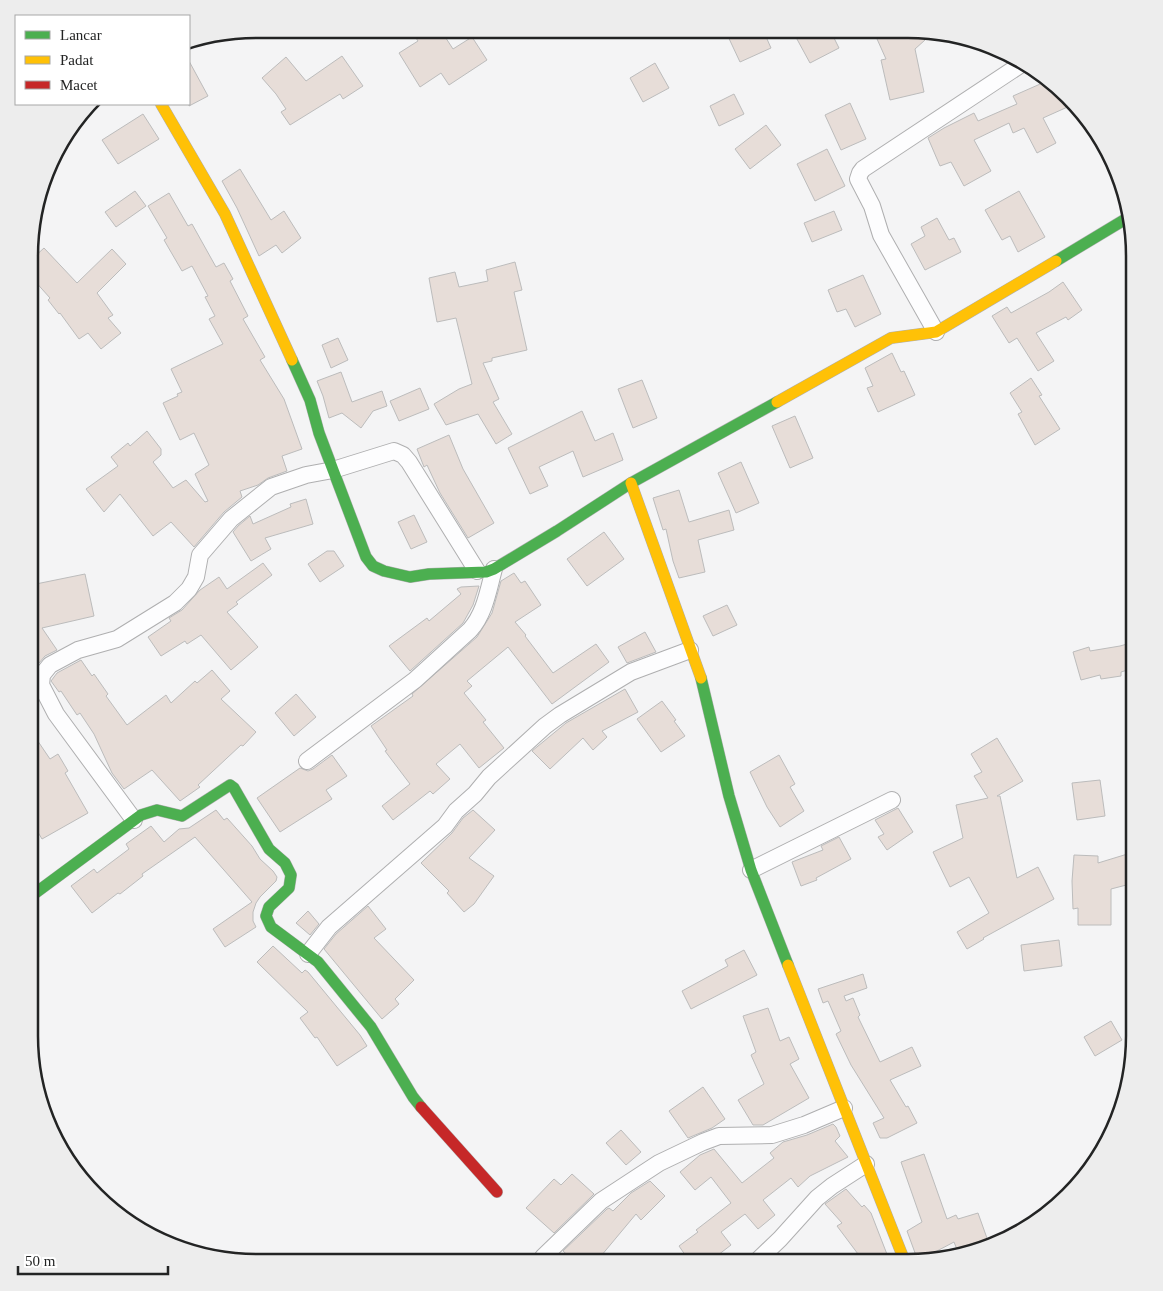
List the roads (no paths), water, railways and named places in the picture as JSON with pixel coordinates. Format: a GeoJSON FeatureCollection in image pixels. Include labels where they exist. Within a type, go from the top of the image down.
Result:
{"type":"FeatureCollection","features":[{"type":"Feature","properties":{"kind":"street"},"geometry":{"type":"LineString","coordinates":[[936,332],[881,235],[872,206],[858,180],[860,173],[1017,67]]}},
{"type":"Feature","properties":{"kind":"street"},"geometry":{"type":"LineString","coordinates":[[162,105],[225,214],[310,400],[319,433],[361,547],[373,566],[384,571],[410,577],[477,571],[486,572],[494,569],[557,532],[631,483],[892,338],[936,332],[1123,221]]}},
{"type":"Feature","properties":{"kind":"street"},"geometry":{"type":"LineString","coordinates":[[134,820],[56,714],[41,685],[42,674],[50,665],[78,650],[117,639],[175,603],[189,590],[196,577],[200,555],[231,519],[271,487],[306,475],[333,470],[394,451],[403,454],[477,571]]}},
{"type":"Feature","properties":{"kind":"street"},"geometry":{"type":"LineString","coordinates":[[631,483],[700,675],[729,796],[751,870],[902,1254]]}},
{"type":"Feature","properties":{"kind":"street"},"geometry":{"type":"LineString","coordinates":[[307,760],[415,680],[478,622],[494,569]]}},
{"type":"Feature","properties":{"kind":"street"},"geometry":{"type":"LineString","coordinates":[[308,954],[329,927],[445,826],[456,811],[475,794],[489,777],[545,726],[601,689],[631,672],[690,650]]}},
{"type":"Feature","properties":{"kind":"street"},"geometry":{"type":"LineString","coordinates":[[38,892],[134,820],[149,811],[159,809],[182,816],[225,787],[230,786],[234,788],[269,849],[285,863],[292,876],[289,888],[269,907],[266,916],[271,927],[318,962],[371,1027],[413,1097],[497,1192]]}},
{"type":"Feature","properties":{"kind":"street"},"geometry":{"type":"LineString","coordinates":[[751,870],[892,800]]}},
{"type":"Feature","properties":{"kind":"street"},"geometry":{"type":"LineString","coordinates":[[546,1254],[601,1201],[659,1163],[718,1136],[772,1135],[804,1125],[844,1108]]}},
{"type":"Feature","properties":{"kind":"street"},"geometry":{"type":"LineString","coordinates":[[765,1254],[817,1198],[866,1164]]}}]}
